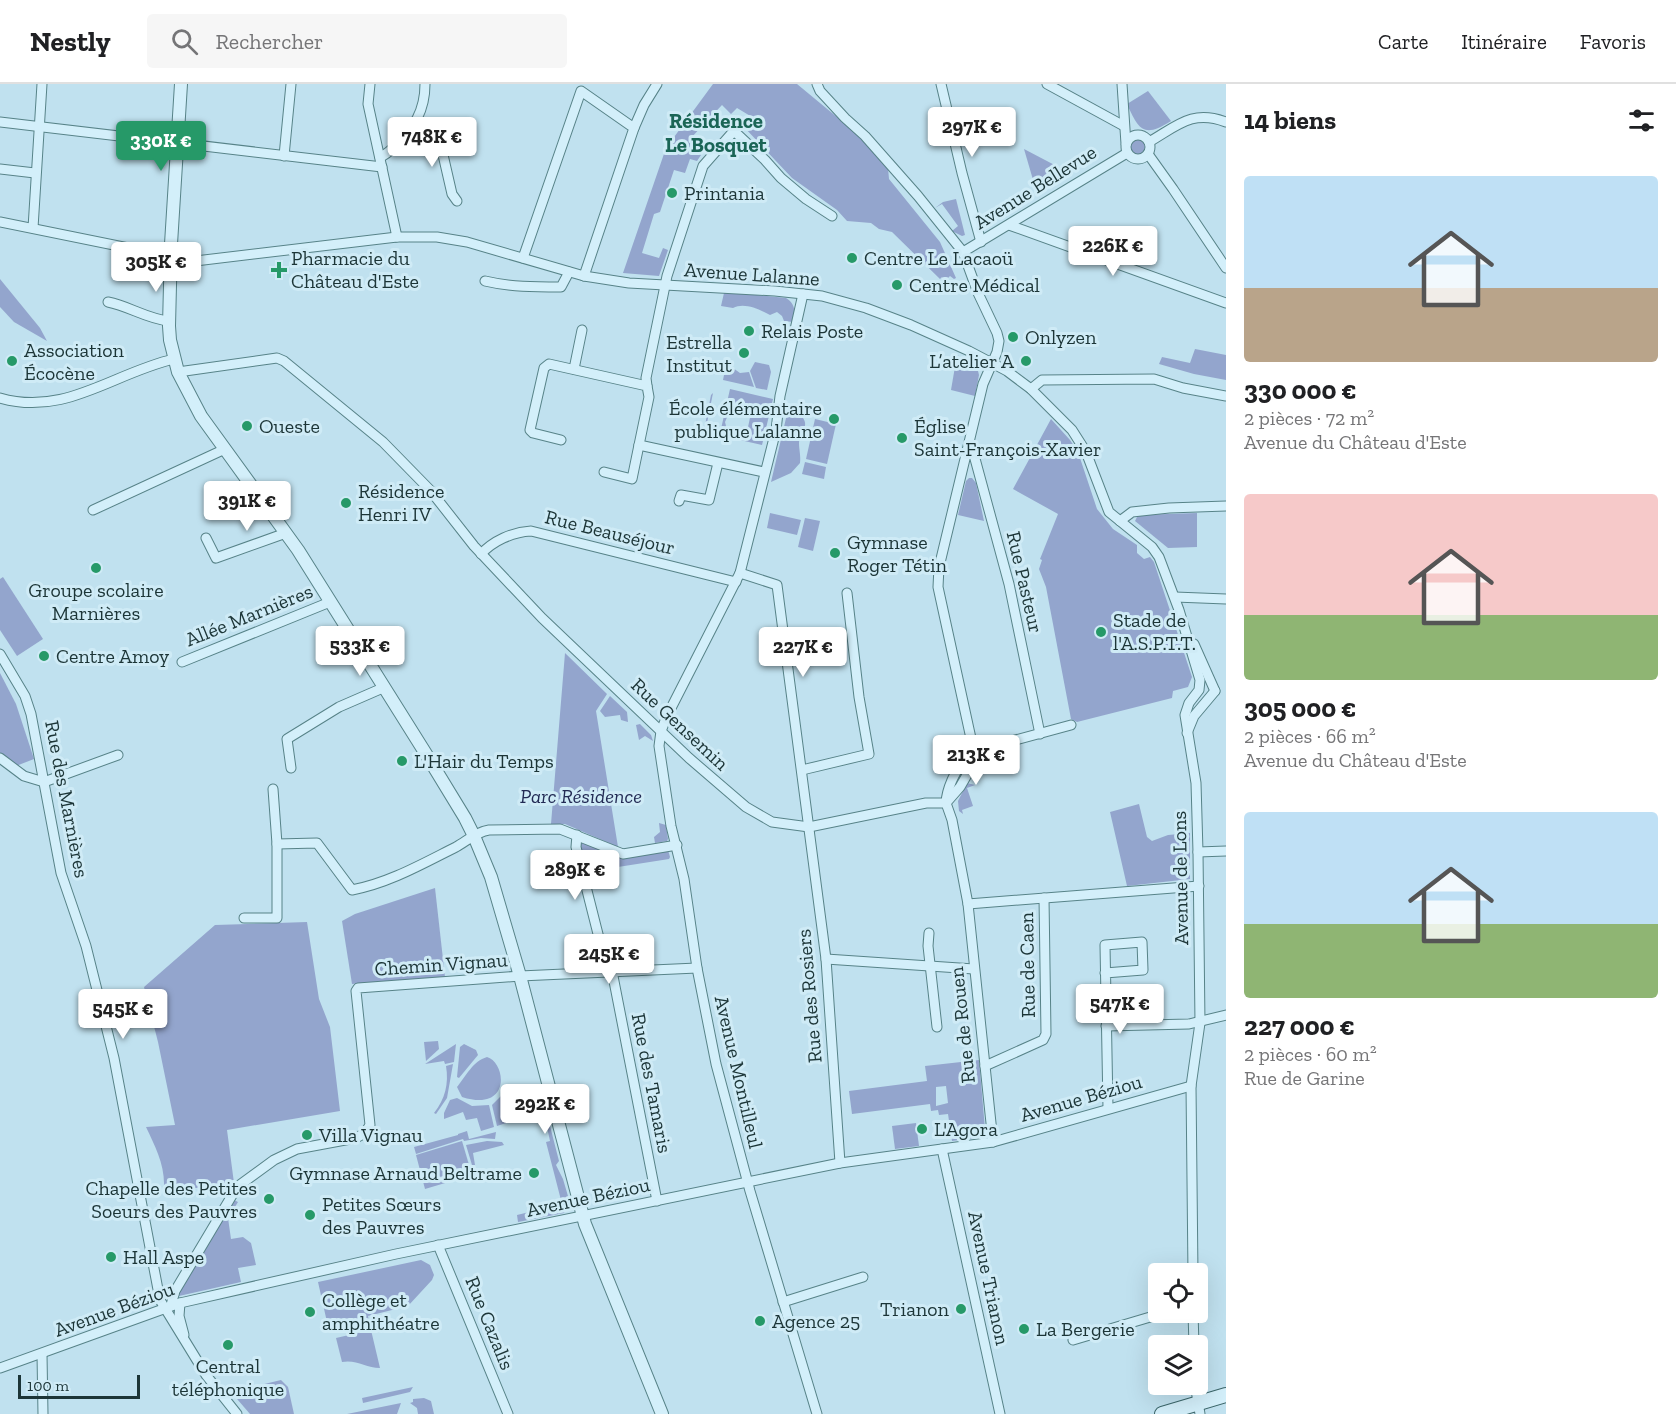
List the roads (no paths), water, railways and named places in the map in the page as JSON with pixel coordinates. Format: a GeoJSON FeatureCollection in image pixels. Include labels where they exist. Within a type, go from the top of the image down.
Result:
{"type":"FeatureCollection","features":[{"type":"Feature","properties":{"kind":"main road"},"geometry":{"type":"LineString","coordinates":[[1162,1414],[1199,1409],[1226,1395]]}},
{"type":"Feature","properties":{"kind":"street"},"geometry":{"type":"LineString","coordinates":[[33,228],[42,84]]}},
{"type":"Feature","properties":{"kind":"street"},"geometry":{"type":"LineString","coordinates":[[181,84],[170,321],[174,359],[178,372],[194,405],[286,532],[385,687],[474,836],[490,877],[520,976],[582,1216],[662,1414]]}},
{"type":"Feature","properties":{"kind":"street"},"geometry":{"type":"LineString","coordinates":[[284,156],[291,84]]}},
{"type":"Feature","properties":{"kind":"street"},"geometry":{"type":"LineString","coordinates":[[370,84],[368,104],[397,237]]}},
{"type":"Feature","properties":{"kind":"street"},"geometry":{"type":"LineString","coordinates":[[381,162],[416,123],[423,108],[425,84]]}},
{"type":"Feature","properties":{"kind":"street"},"geometry":{"type":"LineString","coordinates":[[572,84],[634,128]]}},
{"type":"Feature","properties":{"kind":"street"},"geometry":{"type":"LineString","coordinates":[[584,276],[634,128],[657,84]]}},
{"type":"Feature","properties":{"kind":"street"},"geometry":{"type":"LineString","coordinates":[[817,84],[820,91],[895,170],[963,252],[999,341],[983,384],[939,567],[938,587],[972,742],[946,792],[946,803],[952,820],[968,904],[1199,886]]}},
{"type":"Feature","properties":{"kind":"street"},"geometry":{"type":"LineString","coordinates":[[941,84],[981,242]]}},
{"type":"Feature","properties":{"kind":"street"},"geometry":{"type":"LineString","coordinates":[[1047,84],[1124,121],[1143,136],[1149,142],[1150,148],[1148,154],[1137,159],[1126,148],[1124,121],[1122,84]]}},
{"type":"Feature","properties":{"kind":"street"},"geometry":{"type":"LineString","coordinates":[[523,258],[581,91]]}},
{"type":"Feature","properties":{"kind":"street"},"geometry":{"type":"LineString","coordinates":[[1149,142],[1191,117],[1213,117],[1226,122]]}},
{"type":"Feature","properties":{"kind":"street"},"geometry":{"type":"LineString","coordinates":[[0,122],[284,156],[381,162]]}},
{"type":"Feature","properties":{"kind":"street"},"geometry":{"type":"LineString","coordinates":[[416,123],[438,133],[452,194],[457,201]]}},
{"type":"Feature","properties":{"kind":"street"},"geometry":{"type":"LineString","coordinates":[[604,472],[632,479],[650,397],[646,378],[664,286],[703,166],[737,128],[781,178],[806,199],[832,216]]}},
{"type":"Feature","properties":{"kind":"street"},"geometry":{"type":"LineString","coordinates":[[1126,148],[1129,138],[1139,135]]}},
{"type":"Feature","properties":{"kind":"street","name":"Avenue Bellevue"},"geometry":{"type":"LineString","coordinates":[[963,252],[1010,225],[1126,148]]}},
{"type":"Feature","properties":{"kind":"street"},"geometry":{"type":"LineString","coordinates":[[1148,154],[1226,268]]}},
{"type":"Feature","properties":{"kind":"street"},"geometry":{"type":"LineString","coordinates":[[0,169],[35,173]]}},
{"type":"Feature","properties":{"kind":"street"},"geometry":{"type":"LineString","coordinates":[[0,222],[148,252],[171,261]]}},
{"type":"Feature","properties":{"kind":"street"},"geometry":{"type":"LineString","coordinates":[[1010,225],[1226,303]]}},
{"type":"Feature","properties":{"kind":"street","name":"Avenue Lalanne"},"geometry":{"type":"LineString","coordinates":[[171,261],[187,262],[397,237],[437,237],[467,242],[584,276],[629,283],[775,291],[822,296],[866,308],[911,325],[992,363]]}},
{"type":"Feature","properties":{"kind":"street"},"geometry":{"type":"LineString","coordinates":[[485,280],[500,285],[561,287],[569,272]]}},
{"type":"Feature","properties":{"kind":"street"},"geometry":{"type":"LineString","coordinates":[[661,730],[738,578],[776,430],[780,396],[803,294]]}},
{"type":"Feature","properties":{"kind":"street"},"geometry":{"type":"LineString","coordinates":[[108,302],[120,304],[152,319],[170,321]]}},
{"type":"Feature","properties":{"kind":"street"},"geometry":{"type":"LineString","coordinates":[[574,369],[582,330]]}},
{"type":"Feature","properties":{"kind":"street","name":"Rue Gensemin"},"geometry":{"type":"LineString","coordinates":[[178,372],[277,358],[284,361],[383,442],[430,490],[480,554],[562,638],[689,758],[746,807],[772,822],[809,827],[926,803],[946,803]]}},
{"type":"Feature","properties":{"kind":"street"},"geometry":{"type":"LineString","coordinates":[[0,398],[30,404],[61,401],[174,359]]}},
{"type":"Feature","properties":{"kind":"street"},"geometry":{"type":"LineString","coordinates":[[992,363],[1007,371],[1030,389],[1072,430],[1086,452],[1109,512],[1152,547],[1159,557],[1179,610],[1200,680],[1199,690],[1226,692]]}},
{"type":"Feature","properties":{"kind":"street"},"geometry":{"type":"LineString","coordinates":[[561,440],[533,433],[531,428],[545,366],[551,364],[647,386]]}},
{"type":"Feature","properties":{"kind":"street"},"geometry":{"type":"LineString","coordinates":[[1030,389],[1042,380],[1154,379],[1183,388],[1226,396]]}},
{"type":"Feature","properties":{"kind":"street","name":"Rue Pasteur"},"geometry":{"type":"LineString","coordinates":[[970,439],[1010,584],[1040,734]]}},
{"type":"Feature","properties":{"kind":"street"},"geometry":{"type":"LineString","coordinates":[[639,445],[764,472]]}},
{"type":"Feature","properties":{"kind":"street"},"geometry":{"type":"LineString","coordinates":[[93,510],[225,449]]}},
{"type":"Feature","properties":{"kind":"street"},"geometry":{"type":"LineString","coordinates":[[679,501],[681,495],[709,500],[718,463]]}},
{"type":"Feature","properties":{"kind":"street"},"geometry":{"type":"LineString","coordinates":[[1120,521],[1132,512],[1169,507],[1226,506]]}},
{"type":"Feature","properties":{"kind":"street","name":"Rue Beauséjour"},"geometry":{"type":"LineString","coordinates":[[480,554],[490,544],[531,531],[777,585],[802,770]]}},
{"type":"Feature","properties":{"kind":"street"},"geometry":{"type":"LineString","coordinates":[[206,538],[216,558],[286,532]]}},
{"type":"Feature","properties":{"kind":"street"},"geometry":{"type":"LineString","coordinates":[[802,770],[869,754],[859,697],[847,593]]}},
{"type":"Feature","properties":{"kind":"street"},"geometry":{"type":"LineString","coordinates":[[1175,597],[1226,599]]}},
{"type":"Feature","properties":{"kind":"street","name":"Allée Marnières"},"geometry":{"type":"LineString","coordinates":[[182,662],[330,602]]}},
{"type":"Feature","properties":{"kind":"street"},"geometry":{"type":"LineString","coordinates":[[1179,610],[1215,691]]}},
{"type":"Feature","properties":{"kind":"street","name":"Rue des Marnières"},"geometry":{"type":"LineString","coordinates":[[0,654],[25,696],[31,714],[61,873],[86,946],[114,1059],[160,1300],[171,1305]]}},
{"type":"Feature","properties":{"kind":"street"},"geometry":{"type":"LineString","coordinates":[[291,768],[287,739],[339,707],[385,687]]}},
{"type":"Feature","properties":{"kind":"street","name":"Avenue de Lons"},"geometry":{"type":"LineString","coordinates":[[1193,1263],[1191,1086],[1200,1023],[1199,886],[1197,783],[1185,715],[1189,703],[1199,690]]}},
{"type":"Feature","properties":{"kind":"street"},"geometry":{"type":"LineString","coordinates":[[1187,733],[1194,716],[1215,691]]}},
{"type":"Feature","properties":{"kind":"street"},"geometry":{"type":"LineString","coordinates":[[946,803],[954,796],[982,749],[1071,724]]}},
{"type":"Feature","properties":{"kind":"street","name":"Avenue Montilleul"},"geometry":{"type":"LineString","coordinates":[[661,730],[659,746],[671,826],[684,879],[697,968],[716,1064],[747,1182],[817,1414]]}},
{"type":"Feature","properties":{"kind":"street"},"geometry":{"type":"LineString","coordinates":[[972,742],[982,749]]}},
{"type":"Feature","properties":{"kind":"street"},"geometry":{"type":"LineString","coordinates":[[0,758],[24,776],[44,782],[118,755]]}},
{"type":"Feature","properties":{"kind":"street","name":"Rue des Rosiers"},"geometry":{"type":"LineString","coordinates":[[802,770],[826,959],[840,1163]]}},
{"type":"Feature","properties":{"kind":"street"},"geometry":{"type":"LineString","coordinates":[[244,918],[277,918],[277,844],[273,789]]}},
{"type":"Feature","properties":{"kind":"street"},"geometry":{"type":"LineString","coordinates":[[277,844],[317,843],[352,890],[373,886],[396,877],[481,832],[489,830],[560,829],[619,853],[676,844]]}},
{"type":"Feature","properties":{"kind":"street"},"geometry":{"type":"LineString","coordinates":[[577,835],[576,848],[598,938],[600,971]]}},
{"type":"Feature","properties":{"kind":"street"},"geometry":{"type":"LineString","coordinates":[[1198,852],[1226,851]]}},
{"type":"Feature","properties":{"kind":"street","name":"Rue de Caen"},"geometry":{"type":"LineString","coordinates":[[985,1066],[1043,1040],[1046,1034],[1044,898]]}},
{"type":"Feature","properties":{"kind":"street","name":"Rue de Rouen"},"geometry":{"type":"LineString","coordinates":[[968,904],[993,1142]]}},
{"type":"Feature","properties":{"kind":"street"},"geometry":{"type":"LineString","coordinates":[[929,933],[930,967],[937,1027]]}},
{"type":"Feature","properties":{"kind":"street"},"geometry":{"type":"LineString","coordinates":[[1105,973],[1143,970],[1142,942],[1105,945],[1105,973],[1108,1108]]}},
{"type":"Feature","properties":{"kind":"street"},"geometry":{"type":"LineString","coordinates":[[826,959],[974,969]]}},
{"type":"Feature","properties":{"kind":"street"},"geometry":{"type":"LineString","coordinates":[[520,976],[697,968]]}},
{"type":"Feature","properties":{"kind":"street","name":"Rue des Tamaris"},"geometry":{"type":"LineString","coordinates":[[612,971],[657,1201]]}},
{"type":"Feature","properties":{"kind":"street","name":"Chemin Vignau"},"geometry":{"type":"LineString","coordinates":[[171,1305],[175,1291],[237,1187],[274,1160],[297,1149],[356,1138],[365,1133],[370,1125],[356,991],[358,988],[520,976]]}},
{"type":"Feature","properties":{"kind":"street"},"geometry":{"type":"LineString","coordinates":[[1107,1026],[1200,1023],[1226,1016]]}},
{"type":"Feature","properties":{"kind":"street","name":"Avenue Béziou"},"geometry":{"type":"LineString","coordinates":[[0,1368],[171,1305],[438,1245],[840,1163],[993,1142],[1191,1086]]}},
{"type":"Feature","properties":{"kind":"street","name":"Avenue Trianon"},"geometry":{"type":"LineString","coordinates":[[942,1149],[1000,1414]]}},
{"type":"Feature","properties":{"kind":"street","name":"Rue Cazalis"},"geometry":{"type":"LineString","coordinates":[[438,1245],[508,1414]]}},
{"type":"Feature","properties":{"kind":"street"},"geometry":{"type":"LineString","coordinates":[[783,1302],[863,1277]]}},
{"type":"Feature","properties":{"kind":"street"},"geometry":{"type":"LineString","coordinates":[[171,1305],[178,1316],[187,1346]]}},
{"type":"Feature","properties":{"kind":"street"},"geometry":{"type":"LineString","coordinates":[[171,1305],[187,1346],[206,1375],[237,1414]]}},
{"type":"Feature","properties":{"kind":"street"},"geometry":{"type":"LineString","coordinates":[[1073,1340],[1148,1318]]}},
{"type":"Feature","properties":{"kind":"street"},"geometry":{"type":"LineString","coordinates":[[42,1354],[43,1414]]}},
{"type":"Feature","properties":{"kind":"place","name":"Printania"},"geometry":{"type":"Point","coordinates":[672,193]}},
{"type":"Feature","properties":{"kind":"place","name":"Centre Le Lacaoü"},"geometry":{"type":"Point","coordinates":[852,258]}},
{"type":"Feature","properties":{"kind":"place","name":"Pharmacie du Château d'Este"},"geometry":{"type":"Point","coordinates":[279,270]}},
{"type":"Feature","properties":{"kind":"place","name":"Centre Médical"},"geometry":{"type":"Point","coordinates":[897,285]}},
{"type":"Feature","properties":{"kind":"place","name":"Relais Poste"},"geometry":{"type":"Point","coordinates":[749,331]}},
{"type":"Feature","properties":{"kind":"place","name":"Onlyzen"},"geometry":{"type":"Point","coordinates":[1013,337]}},
{"type":"Feature","properties":{"kind":"place","name":"Estrella Institut"},"geometry":{"type":"Point","coordinates":[744,353]}},
{"type":"Feature","properties":{"kind":"place","name":"Association Écocène"},"geometry":{"type":"Point","coordinates":[12,361]}},
{"type":"Feature","properties":{"kind":"place","name":"L’atelier A"},"geometry":{"type":"Point","coordinates":[1026,361]}},
{"type":"Feature","properties":{"kind":"place","name":"École élémentaire publique Lalanne"},"geometry":{"type":"Point","coordinates":[834,419]}},
{"type":"Feature","properties":{"kind":"place","name":"Oueste"},"geometry":{"type":"Point","coordinates":[247,426]}},
{"type":"Feature","properties":{"kind":"place","name":"Église Saint-François-Xavier"},"geometry":{"type":"Point","coordinates":[902,438]}},
{"type":"Feature","properties":{"kind":"place","name":"Résidence Henri IV"},"geometry":{"type":"Point","coordinates":[346,503]}},
{"type":"Feature","properties":{"kind":"place","name":"Gymnase Roger Tétin"},"geometry":{"type":"Point","coordinates":[835,553]}},
{"type":"Feature","properties":{"kind":"place","name":"Groupe scolaire Marnières"},"geometry":{"type":"Point","coordinates":[96,568]}},
{"type":"Feature","properties":{"kind":"place","name":"Stade de l'A.S.P.T.T."},"geometry":{"type":"Point","coordinates":[1101,632]}},
{"type":"Feature","properties":{"kind":"place","name":"Centre Amoy"},"geometry":{"type":"Point","coordinates":[44,656]}},
{"type":"Feature","properties":{"kind":"place","name":"L'Hair du Temps"},"geometry":{"type":"Point","coordinates":[402,761]}},
{"type":"Feature","properties":{"kind":"place","name":"L'Agora"},"geometry":{"type":"Point","coordinates":[922,1129]}},
{"type":"Feature","properties":{"kind":"place","name":"Villa Vignau"},"geometry":{"type":"Point","coordinates":[307,1135]}},
{"type":"Feature","properties":{"kind":"place","name":"Gymnase Arnaud Beltrame"},"geometry":{"type":"Point","coordinates":[534,1173]}},
{"type":"Feature","properties":{"kind":"place","name":"Chapelle des Petites Soeurs des Pauvres"},"geometry":{"type":"Point","coordinates":[269,1199]}},
{"type":"Feature","properties":{"kind":"place","name":"Petites Sœurs des Pauvres"},"geometry":{"type":"Point","coordinates":[310,1215]}},
{"type":"Feature","properties":{"kind":"place","name":"Hall Aspe"},"geometry":{"type":"Point","coordinates":[111,1257]}},
{"type":"Feature","properties":{"kind":"place","name":"Trianon"},"geometry":{"type":"Point","coordinates":[961,1309]}},
{"type":"Feature","properties":{"kind":"place","name":"Collège et amphithéatre"},"geometry":{"type":"Point","coordinates":[310,1312]}},
{"type":"Feature","properties":{"kind":"place","name":"Agence 25"},"geometry":{"type":"Point","coordinates":[760,1321]}},
{"type":"Feature","properties":{"kind":"place","name":"La Bergerie"},"geometry":{"type":"Point","coordinates":[1024,1329]}},
{"type":"Feature","properties":{"kind":"place","name":"Central téléphonique"},"geometry":{"type":"Point","coordinates":[228,1345]}},
{"type":"Feature","properties":{"kind":"district","name":"Résidence Le Bosquet"},"geometry":{"type":"Point","coordinates":[716,133]}},
{"type":"Feature","properties":{"kind":"park label","name":"Parc Résidence"},"geometry":{"type":"Point","coordinates":[581,796]}}]}
